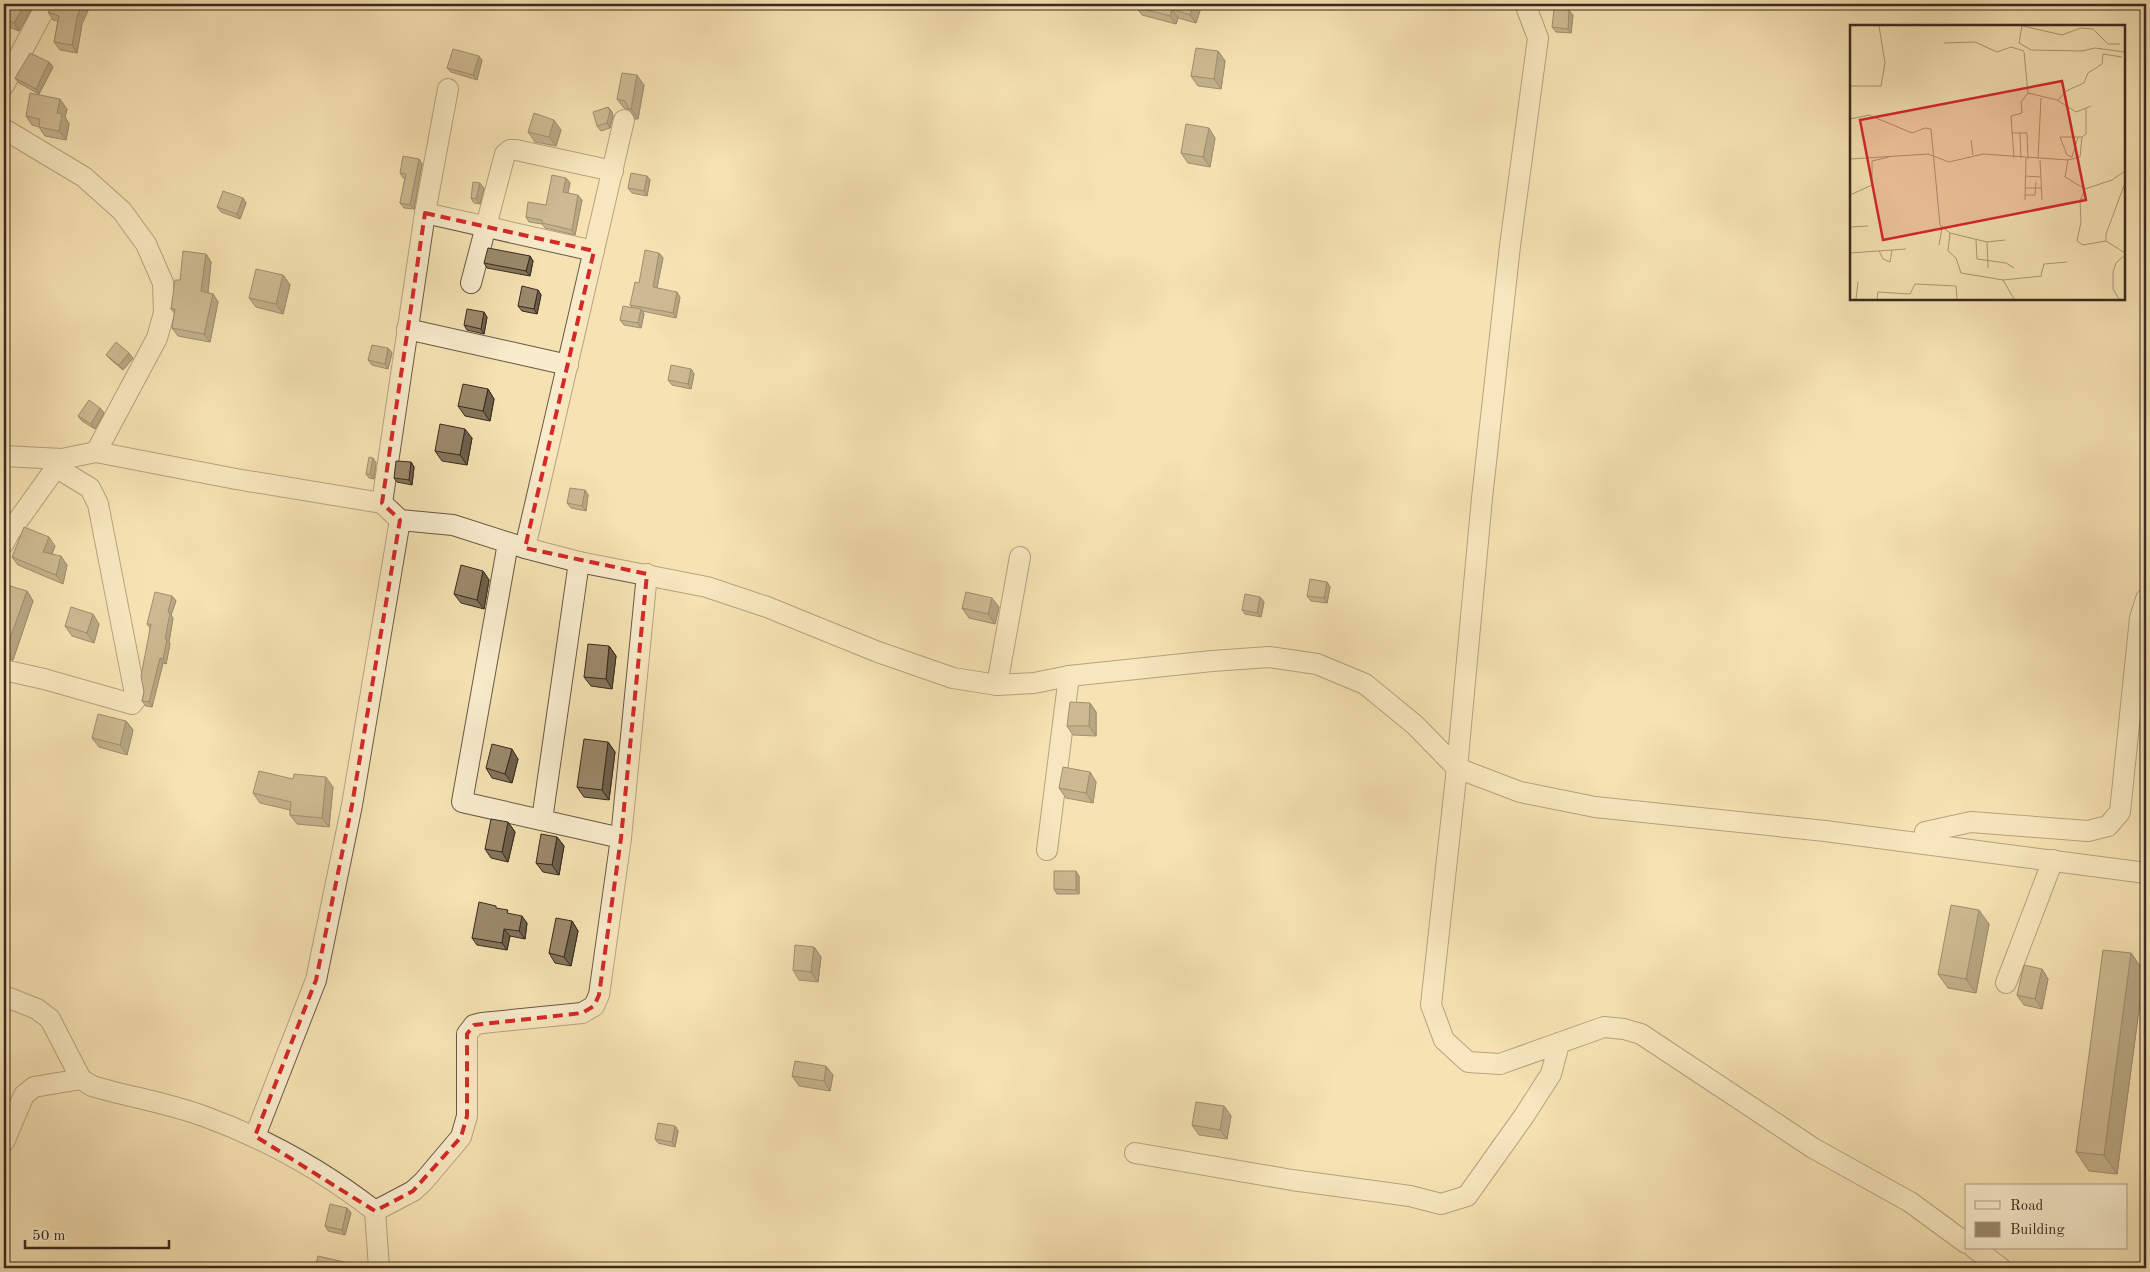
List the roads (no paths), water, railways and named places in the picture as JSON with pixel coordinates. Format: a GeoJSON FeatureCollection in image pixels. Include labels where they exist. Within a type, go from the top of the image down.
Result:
{"type":"FeatureCollection","features":[{"type":"Feature","properties":{"kind":"street"},"geometry":{"type":"LineString","coordinates":[[4,85],[42,13],[55,4]]}},
{"type":"Feature","properties":{"kind":"street"},"geometry":{"type":"LineString","coordinates":[[1524,4],[1538,38],[1510,246],[1482,498],[1457,768],[1432,1005],[1444,1040],[1468,1062],[1500,1064],[1604,1027],[1624,1029],[1641,1034],[1813,1148],[1910,1202],[1965,1242]]}},
{"type":"Feature","properties":{"kind":"street"},"geometry":{"type":"LineString","coordinates":[[382,503],[425,213],[448,89]]}},
{"type":"Feature","properties":{"kind":"street"},"geometry":{"type":"LineString","coordinates":[[620,838],[462,802],[517,545],[568,365],[624,120]]}},
{"type":"Feature","properties":{"kind":"street"},"geometry":{"type":"LineString","coordinates":[[4,129],[84,176],[122,211],[146,244],[163,284],[164,313],[157,338],[96,452]]}},
{"type":"Feature","properties":{"kind":"street"},"geometry":{"type":"LineString","coordinates":[[471,283],[505,154],[510,150],[612,171]]}},
{"type":"Feature","properties":{"kind":"street"},"geometry":{"type":"LineString","coordinates":[[425,213],[594,251]]}},
{"type":"Feature","properties":{"kind":"street"},"geometry":{"type":"LineString","coordinates":[[407,329],[568,365]]}},
{"type":"Feature","properties":{"kind":"street"},"geometry":{"type":"LineString","coordinates":[[4,456],[60,463],[96,452],[236,479],[382,503],[400,520],[453,525],[579,562],[707,587],[767,607],[878,652],[953,678],[998,685],[1212,661],[1269,657],[1317,664],[1365,684],[1415,724],[1457,768],[1520,792],[1595,807],[1825,831],[2146,873]]}},
{"type":"Feature","properties":{"kind":"street"},"geometry":{"type":"LineString","coordinates":[[4,543],[9,533],[60,463]]}},
{"type":"Feature","properties":{"kind":"street"},"geometry":{"type":"LineString","coordinates":[[4,670],[44,678],[132,704],[136,699],[108,547],[98,504],[90,488],[60,463]]}},
{"type":"Feature","properties":{"kind":"street"},"geometry":{"type":"LineString","coordinates":[[255,1136],[316,980],[352,805],[400,520]]}},
{"type":"Feature","properties":{"kind":"street"},"geometry":{"type":"LineString","coordinates":[[998,685],[1020,558]]}},
{"type":"Feature","properties":{"kind":"street"},"geometry":{"type":"LineString","coordinates":[[542,820],[579,562]]}},
{"type":"Feature","properties":{"kind":"street"},"geometry":{"type":"LineString","coordinates":[[376,1211],[413,1191],[461,1137],[467,1116],[467,1034],[474,1026],[482,1023],[582,1013],[594,1006],[599,994],[620,838],[647,574]]}},
{"type":"Feature","properties":{"kind":"street"},"geometry":{"type":"LineString","coordinates":[[1925,832],[1971,822],[2088,831],[2108,826],[2120,812],[2140,618],[2146,599]]}},
{"type":"Feature","properties":{"kind":"street"},"geometry":{"type":"LineString","coordinates":[[1047,850],[1069,676]]}},
{"type":"Feature","properties":{"kind":"street"},"geometry":{"type":"LineString","coordinates":[[2006,983],[2053,860]]}},
{"type":"Feature","properties":{"kind":"street"},"geometry":{"type":"LineString","coordinates":[[4,996],[37,1009],[50,1019],[82,1078],[92,1086],[204,1116],[255,1136],[341,1187],[376,1211]]}},
{"type":"Feature","properties":{"kind":"street"},"geometry":{"type":"LineString","coordinates":[[1136,1153],[1292,1180],[1410,1196],[1441,1204],[1467,1196],[1524,1116],[1551,1074],[1559,1044]]}},
{"type":"Feature","properties":{"kind":"street"},"geometry":{"type":"LineString","coordinates":[[4,1142],[24,1095],[34,1087],[82,1078]]}},
{"type":"Feature","properties":{"kind":"street"},"geometry":{"type":"LineString","coordinates":[[376,1211],[379,1268]]}},
{"type":"Feature","properties":{"kind":"street"},"geometry":{"type":"LineString","coordinates":[[1977,1250],[2002,1268]]}}]}
